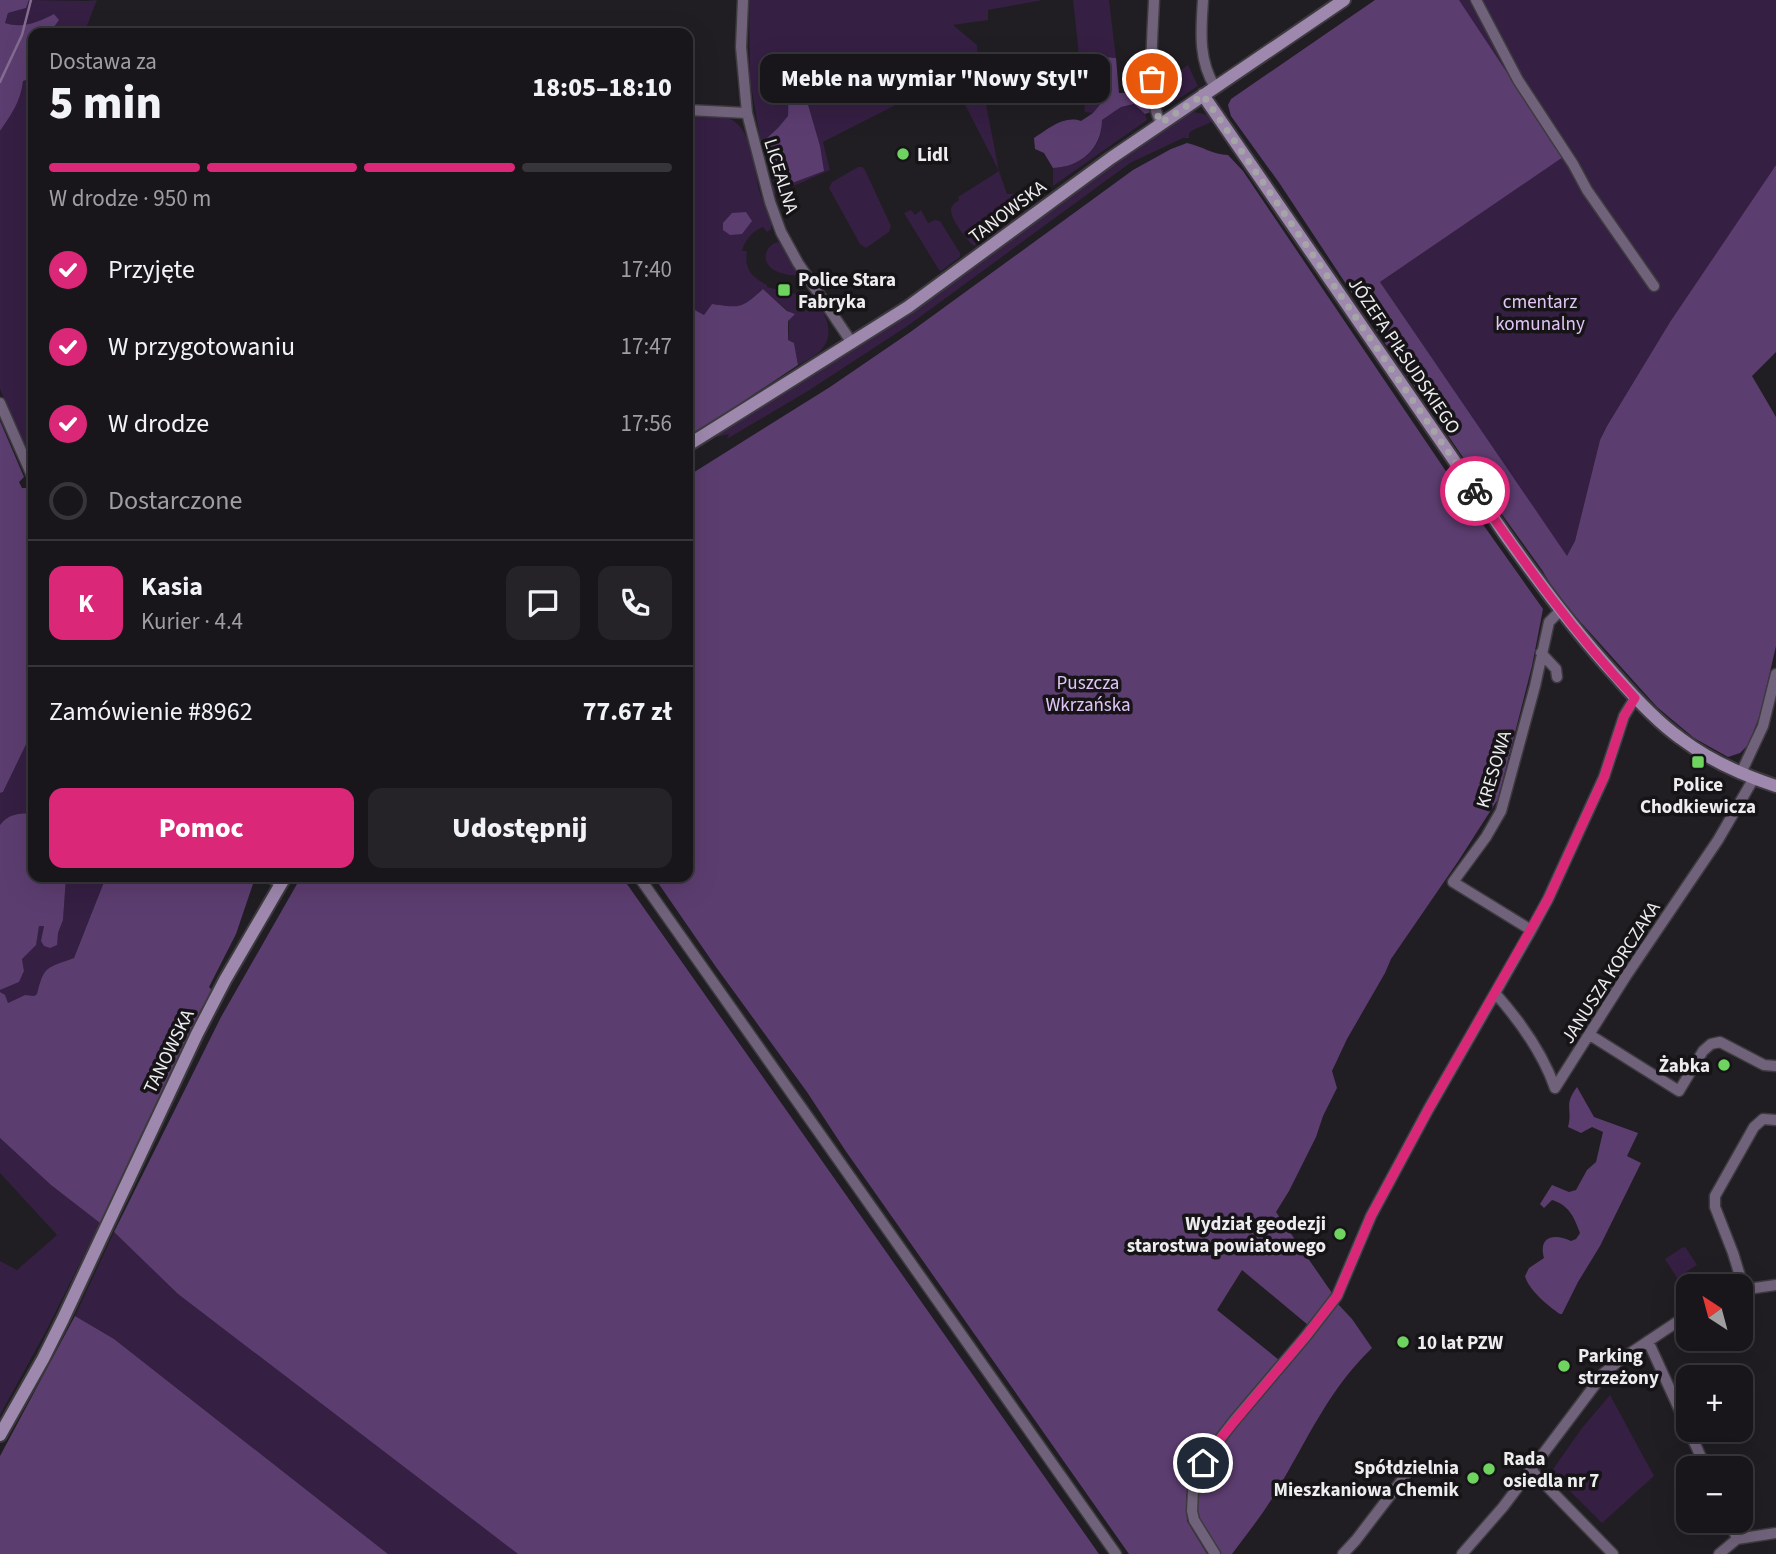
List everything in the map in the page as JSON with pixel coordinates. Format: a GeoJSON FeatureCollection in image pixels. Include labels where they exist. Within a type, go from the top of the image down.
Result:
{"type":"FeatureCollection","features":[{"type":"Feature","properties":{"kind":"main road","name":"TANOWSKA"},"geometry":{"type":"LineString","coordinates":[[693,441],[852,343],[937,286],[1102,164],[1344,0]]}},
{"type":"Feature","properties":{"kind":"main road","name":"JÓZEFA PIŁSUDSKIEGO"},"geometry":{"type":"LineString","coordinates":[[1203,95],[1560,611],[1635,698],[1662,724],[1704,754],[1741,773],[1776,786]]}},
{"type":"Feature","properties":{"kind":"main road","name":"TANOWSKA"},"geometry":{"type":"LineString","coordinates":[[0,1435],[43,1359],[197,1034],[282,882]]}},
{"type":"Feature","properties":{"kind":"street","name":"LICEALNA"},"geometry":{"type":"LineString","coordinates":[[743,0],[741,47],[747,114],[770,202],[781,232],[799,263],[852,343]]}},
{"type":"Feature","properties":{"kind":"street"},"geometry":{"type":"LineString","coordinates":[[1154,0],[1152,79],[1156,113],[1161,123]]}},
{"type":"Feature","properties":{"kind":"street"},"geometry":{"type":"LineString","coordinates":[[1203,0],[1201,43],[1203,57],[1215,87]]}},
{"type":"Feature","properties":{"kind":"street"},"geometry":{"type":"LineString","coordinates":[[1476,0],[1518,80],[1587,190],[1654,286]]}},
{"type":"Feature","properties":{"kind":"street"},"geometry":{"type":"LineString","coordinates":[[693,110],[747,114]]}},
{"type":"Feature","properties":{"kind":"street"},"geometry":{"type":"LineString","coordinates":[[0,403],[28,467]]}},
{"type":"Feature","properties":{"kind":"street","name":"KRESOWA"},"geometry":{"type":"LineString","coordinates":[[1531,930],[1453,882],[1502,811],[1549,622],[1560,611]]}},
{"type":"Feature","properties":{"kind":"street"},"geometry":{"type":"LineString","coordinates":[[1541,653],[1556,669],[1557,677]]}},
{"type":"Feature","properties":{"kind":"street"},"geometry":{"type":"LineString","coordinates":[[1741,773],[1759,737],[1776,674]]}},
{"type":"Feature","properties":{"kind":"street"},"geometry":{"type":"LineString","coordinates":[[1215,1554],[1198,1528],[1192,1511],[1193,1490],[1203,1463],[1337,1296],[1371,1216],[1531,930],[1580,832],[1604,777],[1624,716],[1635,698]]}},
{"type":"Feature","properties":{"kind":"street","name":"JANUSZA KORCZAKA"},"geometry":{"type":"LineString","coordinates":[[1495,993],[1539,1053],[1555,1088],[1626,976],[1718,840],[1754,778]]}},
{"type":"Feature","properties":{"kind":"street"},"geometry":{"type":"LineString","coordinates":[[643,882],[1116,1554]]}},
{"type":"Feature","properties":{"kind":"street"},"geometry":{"type":"LineString","coordinates":[[1590,1035],[1679,1091],[1703,1051],[1711,1044],[1720,1042],[1764,1065],[1776,1066]]}},
{"type":"Feature","properties":{"kind":"street"},"geometry":{"type":"LineString","coordinates":[[1739,1274],[1715,1208],[1715,1196],[1754,1127],[1763,1119],[1776,1120]]}},
{"type":"Feature","properties":{"kind":"street"},"geometry":{"type":"LineString","coordinates":[[1754,1288],[1776,1285]]}},
{"type":"Feature","properties":{"kind":"street"},"geometry":{"type":"LineString","coordinates":[[1464,1553],[1496,1516],[1604,1373],[1676,1323]]}},
{"type":"Feature","properties":{"kind":"street"},"geometry":{"type":"LineString","coordinates":[[1648,1341],[1701,1456]]}},
{"type":"Feature","properties":{"kind":"street"},"geometry":{"type":"LineString","coordinates":[[1531,1470],[1613,1554]]}},
{"type":"Feature","properties":{"kind":"street"},"geometry":{"type":"LineString","coordinates":[[1343,1554],[1405,1476]]}},
{"type":"Feature","properties":{"kind":"street"},"geometry":{"type":"LineString","coordinates":[[1735,1533],[1737,1539]]}},
{"type":"Feature","properties":{"kind":"street"},"geometry":{"type":"LineString","coordinates":[[1719,1554],[1737,1539],[1776,1534]]}},
{"type":"Feature","properties":{"kind":"green space"},"geometry":{"type":"Polygon","coordinates":[[[0,0],[29,0],[26,8],[8,13],[5,23],[24,25],[54,14],[59,20],[52,28],[28,28],[28,80],[23,81],[18,101],[0,131],[0,0]]]}},
{"type":"Feature","properties":{"kind":"green space"},"geometry":{"type":"Polygon","coordinates":[[[29,0],[97,0],[86,28],[54,28],[54,15],[24,25],[5,23],[8,13],[26,8],[29,0]]]}},
{"type":"Feature","properties":{"kind":"green space"},"geometry":{"type":"Polygon","coordinates":[[[749,0],[1043,0],[988,10],[988,20],[953,25],[977,45],[978,63],[999,171],[959,93],[929,88],[823,142],[830,170],[773,195],[775,169],[760,138],[750,79],[749,0]]]}},
{"type":"Feature","properties":{"kind":"green space"},"geometry":{"type":"Polygon","coordinates":[[[1073,0],[1109,0],[1116,58],[1105,57],[1106,97],[1093,113],[1085,112],[1073,0]]]}},
{"type":"Feature","properties":{"kind":"green space"},"geometry":{"type":"Polygon","coordinates":[[[1375,0],[1459,0],[1563,157],[1380,282],[1567,556],[1575,541],[1600,440],[1607,426],[1670,322],[1776,165],[1776,352],[1752,376],[1776,417],[1776,646],[1760,715],[1748,745],[1740,753],[1728,757],[1694,738],[1657,707],[1558,597],[1280,184],[1231,116],[1228,105],[1231,99],[1375,0]]]}},
{"type":"Feature","properties":{"kind":"green space","name":"cmentarz komunalny"},"geometry":{"type":"Polygon","coordinates":[[[1459,0],[1776,0],[1776,165],[1670,322],[1607,426],[1600,440],[1575,541],[1567,557],[1380,282],[1562,157],[1459,0]]]}},
{"type":"Feature","properties":{"kind":"green space"},"geometry":{"type":"Polygon","coordinates":[[[1105,57],[1116,58],[1119,93],[1151,92],[1151,112],[1145,114],[1134,104],[1121,107],[1102,120],[1098,140],[1088,154],[1072,164],[1053,168],[1044,153],[1035,149],[1034,138],[1056,124],[1068,120],[1081,121],[1093,113],[1106,97],[1102,60],[1105,57]]]}},
{"type":"Feature","properties":{"kind":"green space"},"geometry":{"type":"Polygon","coordinates":[[[1188,65],[1198,86],[1163,109],[1157,101],[1157,78],[1168,79],[1188,65]]]}},
{"type":"Feature","properties":{"kind":"green space"},"geometry":{"type":"Polygon","coordinates":[[[28,80],[28,456],[0,389],[0,131],[18,101],[23,81],[28,80]]]}},
{"type":"Feature","properties":{"kind":"green space"},"geometry":{"type":"Polygon","coordinates":[[[802,84],[820,146],[824,171],[776,189],[777,169],[767,138],[788,116],[789,87],[802,84]]]}},
{"type":"Feature","properties":{"kind":"green space"},"geometry":{"type":"Polygon","coordinates":[[[1134,104],[1145,114],[1147,120],[1053,186],[1053,168],[1081,160],[1099,140],[1102,120],[1121,107],[1134,104]]]}},
{"type":"Feature","properties":{"kind":"green space"},"geometry":{"type":"Polygon","coordinates":[[[1193,112],[1208,115],[1214,120],[1189,133],[1189,138],[1183,138],[1130,163],[909,325],[808,391],[727,439],[729,434],[716,437],[693,452],[693,445],[1183,115],[1193,112]]]}},
{"type":"Feature","properties":{"kind":"green space"},"geometry":{"type":"Polygon","coordinates":[[[693,113],[712,113],[728,118],[745,133],[771,224],[771,229],[767,232],[763,227],[752,233],[743,247],[742,251],[747,251],[748,268],[767,287],[813,298],[825,316],[828,336],[817,354],[798,365],[794,343],[788,340],[788,311],[763,289],[740,306],[712,304],[704,315],[693,309],[693,113]]]}},
{"type":"Feature","properties":{"kind":"green space","name":"Puszcza Wkrzańska"},"geometry":{"type":"Polygon","coordinates":[[[1187,143],[1217,154],[1228,155],[1243,171],[1462,495],[1543,609],[1532,666],[1498,799],[1391,959],[1347,1039],[1332,1071],[1337,1088],[1316,1137],[1276,1212],[1332,1293],[1308,1325],[1242,1270],[1217,1310],[1279,1360],[1232,1414],[1192,1472],[1186,1497],[1187,1521],[1207,1554],[1129,1554],[657,882],[693,882],[693,473],[830,387],[1133,170],[1187,143]]]}},
{"type":"Feature","properties":{"kind":"green space"},"geometry":{"type":"Polygon","coordinates":[[[858,167],[865,170],[891,226],[889,232],[866,248],[860,244],[829,188],[832,182],[858,167]]]}},
{"type":"Feature","properties":{"kind":"green space"},"geometry":{"type":"Polygon","coordinates":[[[999,171],[1007,194],[1013,194],[1020,212],[974,246],[956,224],[951,207],[959,200],[958,197],[999,171]]]}},
{"type":"Feature","properties":{"kind":"green space"},"geometry":{"type":"Polygon","coordinates":[[[911,210],[915,215],[921,210],[928,223],[940,221],[960,253],[960,257],[941,271],[904,213],[911,210]]]}},
{"type":"Feature","properties":{"kind":"green space"},"geometry":{"type":"Polygon","coordinates":[[[746,212],[752,221],[742,234],[730,235],[723,230],[723,223],[732,213],[746,212]]]}},
{"type":"Feature","properties":{"kind":"green space"},"geometry":{"type":"Polygon","coordinates":[[[777,242],[788,251],[798,275],[780,273],[767,263],[767,251],[777,242]]]}},
{"type":"Feature","properties":{"kind":"green space"},"geometry":{"type":"Polygon","coordinates":[[[763,289],[787,311],[795,314],[788,321],[788,340],[794,343],[798,365],[693,435],[693,309],[704,315],[712,304],[740,306],[763,289]]]}},
{"type":"Feature","properties":{"kind":"green space"},"geometry":{"type":"Polygon","coordinates":[[[0,421],[24,477],[19,482],[22,488],[28,488],[28,740],[3,792],[0,793],[0,421]]]}},
{"type":"Feature","properties":{"kind":"green space"},"geometry":{"type":"Polygon","coordinates":[[[28,740],[28,814],[7,818],[0,826],[0,793],[3,792],[28,740]]]}},
{"type":"Feature","properties":{"kind":"green space"},"geometry":{"type":"Polygon","coordinates":[[[28,813],[28,882],[66,882],[63,920],[57,945],[50,948],[44,946],[41,941],[44,926],[39,926],[36,945],[22,959],[24,971],[19,982],[0,990],[0,825],[18,814],[28,813]]]}},
{"type":"Feature","properties":{"kind":"green space"},"geometry":{"type":"Polygon","coordinates":[[[66,882],[104,882],[74,958],[48,969],[37,994],[25,995],[8,1003],[0,990],[19,982],[24,971],[22,959],[35,945],[39,926],[44,926],[43,932],[56,945],[63,920],[66,882]]]}},
{"type":"Feature","properties":{"kind":"green space"},"geometry":{"type":"Polygon","coordinates":[[[104,882],[254,882],[236,934],[209,987],[212,990],[100,1223],[51,1185],[0,1138],[0,992],[5,995],[8,1003],[25,995],[34,996],[48,969],[74,958],[104,882]]]}},
{"type":"Feature","properties":{"kind":"green space"},"geometry":{"type":"Polygon","coordinates":[[[298,882],[626,882],[1099,1554],[518,1554],[178,1294],[114,1232],[221,1017],[298,882]]]}},
{"type":"Feature","properties":{"kind":"green space"},"geometry":{"type":"Polygon","coordinates":[[[1577,1087],[1594,1117],[1638,1133],[1627,1156],[1641,1163],[1600,1246],[1560,1314],[1534,1292],[1525,1276],[1529,1268],[1544,1258],[1545,1241],[1559,1237],[1571,1241],[1580,1233],[1573,1217],[1563,1205],[1552,1200],[1544,1208],[1540,1204],[1552,1185],[1569,1192],[1576,1190],[1587,1170],[1596,1162],[1603,1132],[1592,1127],[1581,1133],[1568,1127],[1569,1103],[1577,1087]]]}},
{"type":"Feature","properties":{"kind":"green space"},"geometry":{"type":"Polygon","coordinates":[[[0,1138],[51,1185],[100,1223],[0,1415],[0,1261],[17,1270],[57,1235],[0,1173],[0,1138]]]}},
{"type":"Feature","properties":{"kind":"green space"},"geometry":{"type":"Polygon","coordinates":[[[114,1232],[178,1294],[518,1554],[388,1554],[114,1339],[75,1316],[114,1232]]]}},
{"type":"Feature","properties":{"kind":"green space"},"geometry":{"type":"Polygon","coordinates":[[[1683,1247],[1697,1265],[1683,1274],[1676,1274],[1676,1276],[1665,1259],[1683,1247]]]}},
{"type":"Feature","properties":{"kind":"green space"},"geometry":{"type":"Polygon","coordinates":[[[1337,1303],[1372,1348],[1330,1399],[1255,1524],[1232,1554],[1221,1554],[1202,1523],[1197,1509],[1199,1485],[1207,1467],[1232,1430],[1337,1303]]]}},
{"type":"Feature","properties":{"kind":"green space"},"geometry":{"type":"Polygon","coordinates":[[[75,1316],[114,1339],[388,1554],[0,1554],[0,1456],[75,1316]]]}},
{"type":"Feature","properties":{"kind":"green space"},"geometry":{"type":"Polygon","coordinates":[[[1610,1395],[1654,1476],[1602,1523],[1551,1472],[1582,1428],[1610,1395]]]}},
{"type":"Feature","properties":{"kind":"waterway"},"geometry":{"type":"LineString","coordinates":[[0,82],[22,35],[31,0]]}},
{"type":"Feature","properties":{"kind":"way so far"},"geometry":{"type":"LineString","coordinates":[[1152,79],[1156,113],[1161,123],[1203,95],[1475,491]]}},
{"type":"Feature","properties":{"kind":"place","name":"Meble na wymiar \"Nowy Styl\""},"geometry":{"type":"Point","coordinates":[1152,79]}},
{"type":"Feature","properties":{"kind":"place","name":"Lidl"},"geometry":{"type":"Point","coordinates":[903,154]}},
{"type":"Feature","properties":{"kind":"place","name":"Police Stara Fabryka"},"geometry":{"type":"Point","coordinates":[784,290]}},
{"type":"Feature","properties":{"kind":"place","name":"Police Chodkiewicza"},"geometry":{"type":"Point","coordinates":[1698,762]}},
{"type":"Feature","properties":{"kind":"place","name":"Żabka"},"geometry":{"type":"Point","coordinates":[1724,1065]}},
{"type":"Feature","properties":{"kind":"place","name":"Wydział geodezji starostwa powiatowego"},"geometry":{"type":"Point","coordinates":[1340,1234]}},
{"type":"Feature","properties":{"kind":"place","name":"10 lat PZW"},"geometry":{"type":"Point","coordinates":[1403,1342]}},
{"type":"Feature","properties":{"kind":"place","name":"Parking strzeżony"},"geometry":{"type":"Point","coordinates":[1564,1366]}},
{"type":"Feature","properties":{"kind":"place","name":"Rada osiedla nr 7"},"geometry":{"type":"Point","coordinates":[1489,1469]}},
{"type":"Feature","properties":{"kind":"place","name":"Spółdzielnia Mieszkaniowa Chemik"},"geometry":{"type":"Point","coordinates":[1473,1478]}},
{"type":"Feature","properties":{"kind":"route"},"geometry":{"type":"LineString","coordinates":[[1203,1463],[1337,1296],[1371,1216],[1548,899],[1604,777],[1624,716],[1635,698],[1550,598],[1475,491]]}}]}
